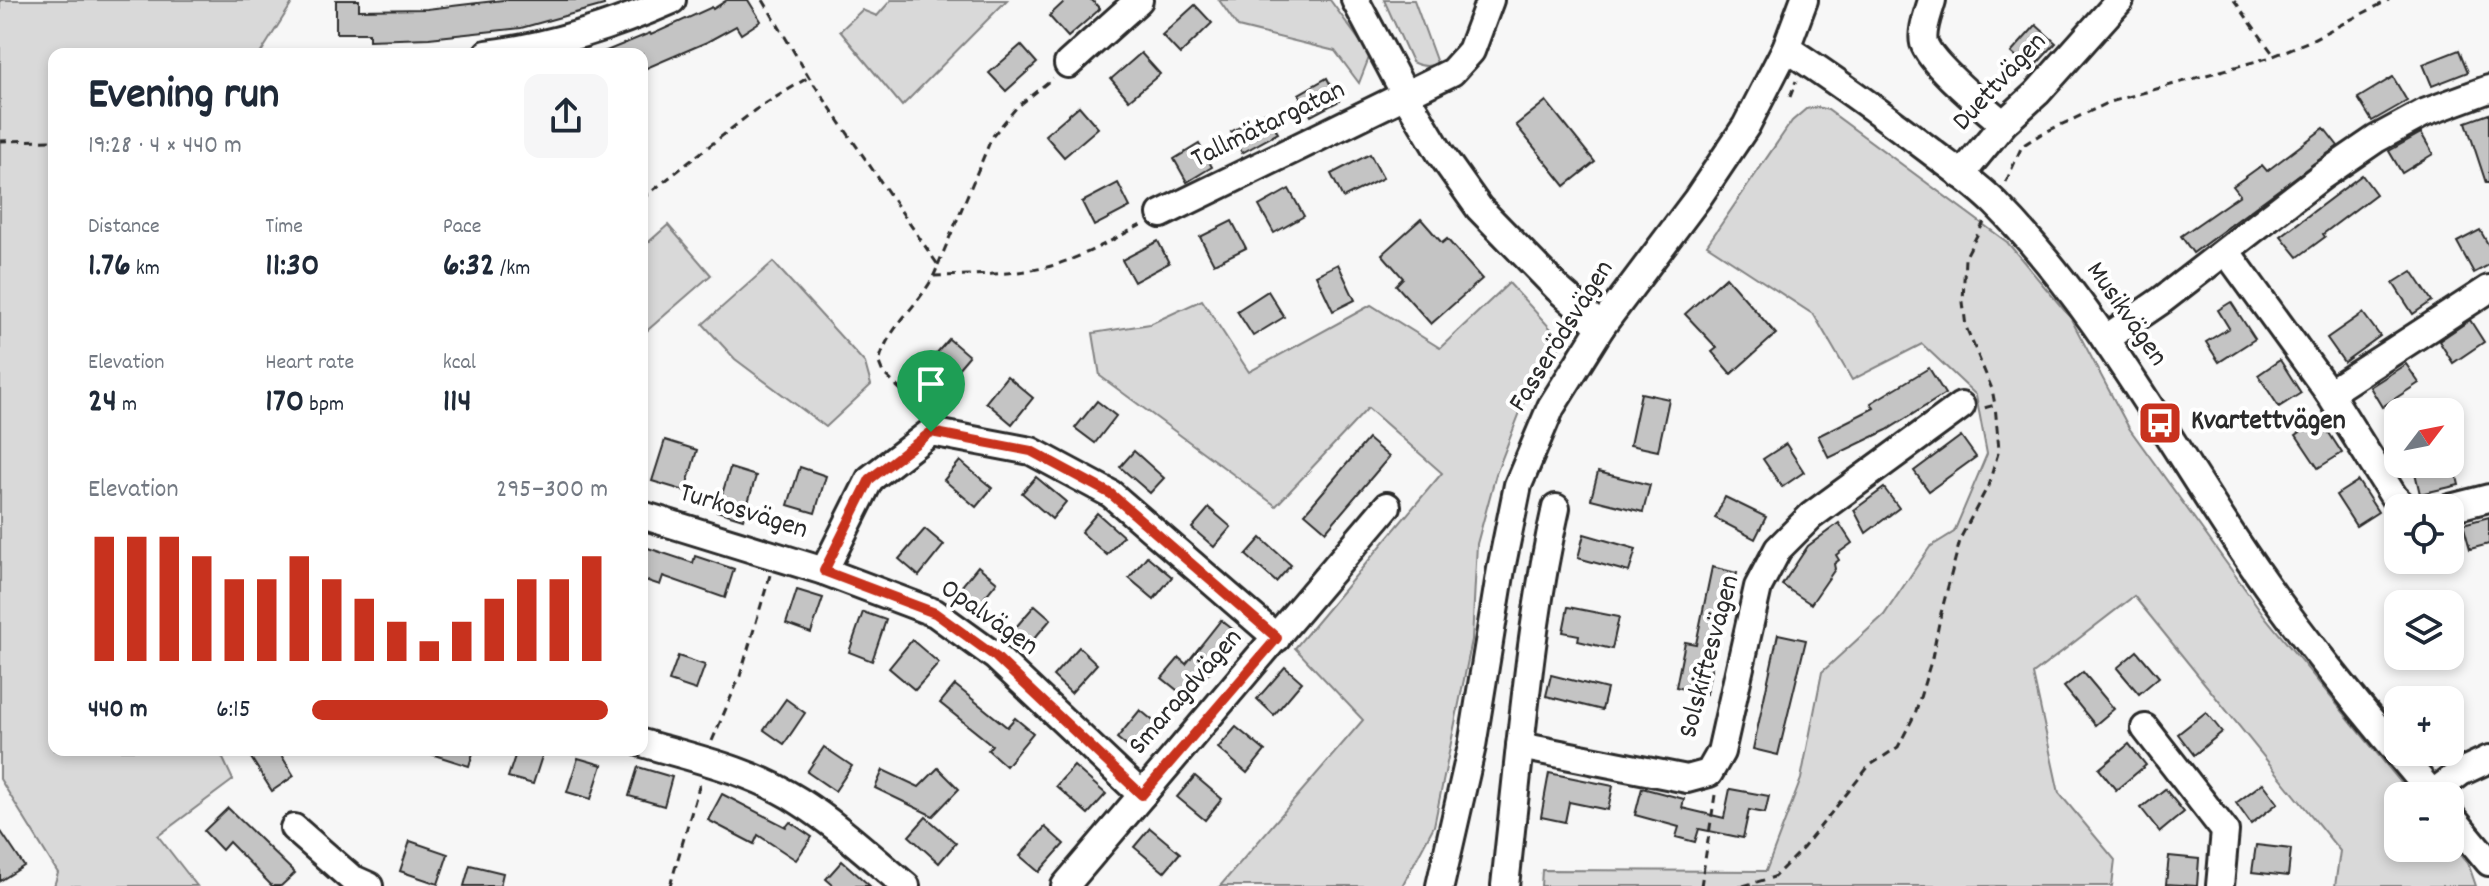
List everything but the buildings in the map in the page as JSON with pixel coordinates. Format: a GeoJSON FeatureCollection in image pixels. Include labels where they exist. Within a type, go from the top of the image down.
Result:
{"type":"FeatureCollection","features":[{"type":"Feature","properties":{"kind":"street"},"geometry":{"type":"LineString","coordinates":[[525,48],[628,20],[672,0]]}},
{"type":"Feature","properties":{"kind":"street"},"geometry":{"type":"LineString","coordinates":[[1068,64],[1139,0]]}},
{"type":"Feature","properties":{"kind":"street"},"geometry":{"type":"LineString","coordinates":[[1355,0],[1406,96],[1440,153],[1479,208],[1558,289],[1601,327]]}},
{"type":"Feature","properties":{"kind":"street","name":"Tallmätargatan"},"geometry":{"type":"LineString","coordinates":[[1161,214],[1452,72],[1471,51],[1490,0]]}},
{"type":"Feature","properties":{"kind":"street","name":"Fasserödsvägen"},"geometry":{"type":"LineString","coordinates":[[1440,886],[1472,746],[1518,485],[1551,407],[1601,327],[1697,199],[1746,126],[1786,48],[1804,0]]}},
{"type":"Feature","properties":{"kind":"street"},"geometry":{"type":"LineString","coordinates":[[1932,0],[1924,42],[1936,61],[2003,124]]}},
{"type":"Feature","properties":{"kind":"street","name":"Duettvägen"},"geometry":{"type":"LineString","coordinates":[[1961,175],[2003,124],[2037,93],[2120,0]]}},
{"type":"Feature","properties":{"kind":"street","name":"Musikvägen"},"geometry":{"type":"LineString","coordinates":[[1786,48],[1847,89],[1961,175],[1993,202],[2058,275],[2105,339],[2253,566],[2314,651],[2422,782]]}},
{"type":"Feature","properties":{"kind":"street"},"geometry":{"type":"LineString","coordinates":[[2105,339],[2376,139],[2424,113],[2489,89]]}},
{"type":"Feature","properties":{"kind":"street"},"geometry":{"type":"LineString","coordinates":[[2226,251],[2329,393],[2392,494]]}},
{"type":"Feature","properties":{"kind":"street"},"geometry":{"type":"LineString","coordinates":[[2329,393],[2489,289]]}},
{"type":"Feature","properties":{"kind":"street","name":"Solskiftesvägen"},"geometry":{"type":"LineString","coordinates":[[1520,746],[1687,779],[1709,773],[1721,752],[1758,587],[1778,549],[1811,516],[1961,406]]}},
{"type":"Feature","properties":{"kind":"street"},"geometry":{"type":"LineString","coordinates":[[824,571],[870,479],[931,432],[1031,451],[1111,494],[1277,638]]}},
{"type":"Feature","properties":{"kind":"street"},"geometry":{"type":"LineString","coordinates":[[2464,504],[2489,498]]}},
{"type":"Feature","properties":{"kind":"street","name":"Smaragdvägen"},"geometry":{"type":"LineString","coordinates":[[1065,886],[1387,506]]}},
{"type":"Feature","properties":{"kind":"street"},"geometry":{"type":"LineString","coordinates":[[1505,886],[1532,639],[1556,508]]}},
{"type":"Feature","properties":{"kind":"street","name":"Turkosvägen"},"geometry":{"type":"LineString","coordinates":[[648,517],[824,571]]}},
{"type":"Feature","properties":{"kind":"street","name":"Opalvägen"},"geometry":{"type":"LineString","coordinates":[[824,571],[935,613],[996,657],[1142,795]]}},
{"type":"Feature","properties":{"kind":"street"},"geometry":{"type":"LineString","coordinates":[[2145,728],[2225,831],[2220,886]]}},
{"type":"Feature","properties":{"kind":"street"},"geometry":{"type":"LineString","coordinates":[[648,745],[704,761],[774,787],[798,800],[906,886]]}},
{"type":"Feature","properties":{"kind":"street"},"geometry":{"type":"LineString","coordinates":[[2449,782],[2461,772],[2489,759]]}},
{"type":"Feature","properties":{"kind":"street"},"geometry":{"type":"LineString","coordinates":[[294,828],[351,878],[369,886]]}},
{"type":"Feature","properties":{"kind":"street"},"geometry":{"type":"LineString","coordinates":[[2464,832],[2489,862]]}},
{"type":"Feature","properties":{"kind":"path"},"geometry":{"type":"LineString","coordinates":[[763,0],[809,77],[938,265]]}},
{"type":"Feature","properties":{"kind":"path"},"geometry":{"type":"LineString","coordinates":[[2234,0],[2274,55]]}},
{"type":"Feature","properties":{"kind":"path"},"geometry":{"type":"LineString","coordinates":[[2003,189],[2022,146],[2041,134],[2110,102],[2274,55],[2307,42],[2389,0]]}},
{"type":"Feature","properties":{"kind":"path"},"geometry":{"type":"LineString","coordinates":[[931,432],[922,409],[883,373],[879,363],[886,342],[934,276],[992,137],[1016,108],[1068,64]]}},
{"type":"Feature","properties":{"kind":"path"},"geometry":{"type":"LineString","coordinates":[[648,194],[755,110],[809,77]]}},
{"type":"Feature","properties":{"kind":"path"},"geometry":{"type":"LineString","coordinates":[[0,141],[48,140]]}},
{"type":"Feature","properties":{"kind":"path"},"geometry":{"type":"LineString","coordinates":[[934,276],[1050,266],[1089,251],[1161,214]]}},
{"type":"Feature","properties":{"kind":"path"},"geometry":{"type":"LineString","coordinates":[[1743,886],[1774,877],[1803,848],[1869,766],[1898,747],[1915,714],[1961,537],[1988,486],[1999,450],[1992,389],[1966,327],[1963,302],[1965,258],[1986,218]]}},
{"type":"Feature","properties":{"kind":"path"},"geometry":{"type":"LineString","coordinates":[[1961,406],[1979,410],[1995,405]]}},
{"type":"Feature","properties":{"kind":"path"},"geometry":{"type":"LineString","coordinates":[[670,886],[704,761],[740,676],[776,557]]}},
{"type":"Feature","properties":{"kind":"path"},"geometry":{"type":"LineString","coordinates":[[1701,886],[1721,752]]}},
{"type":"Feature","properties":{"kind":"shaded area"},"geometry":{"type":"Polygon","coordinates":[[[0,0],[294,0],[264,48],[48,48],[48,756],[222,756],[233,780],[158,836],[197,886],[54,886],[58,873],[0,779],[0,0]]]}},
{"type":"Feature","properties":{"kind":"shaded area"},"geometry":{"type":"Polygon","coordinates":[[[891,0],[1007,0],[902,106],[840,31],[862,10],[877,16],[891,0]]]}},
{"type":"Feature","properties":{"kind":"shaded area"},"geometry":{"type":"Polygon","coordinates":[[[1219,0],[1330,0],[1370,55],[1359,83],[1335,51],[1238,27],[1219,0]]]}},
{"type":"Feature","properties":{"kind":"shaded area"},"geometry":{"type":"Polygon","coordinates":[[[1384,0],[1414,0],[1437,63],[1424,66],[1412,62],[1384,0]]]}},
{"type":"Feature","properties":{"kind":"shaded area"},"geometry":{"type":"Polygon","coordinates":[[[1817,107],[1828,110],[2007,242],[2070,317],[2129,428],[2266,618],[2384,762],[2384,766],[2401,782],[2384,782],[2384,862],[2464,862],[2464,858],[2476,886],[2335,886],[2340,851],[2134,596],[2033,674],[2059,793],[2115,860],[2112,886],[1541,886],[1542,870],[1766,871],[1801,779],[1822,672],[1884,615],[1930,547],[1954,532],[1987,454],[1976,395],[1922,344],[1852,380],[1814,315],[1707,245],[1792,121],[1806,109],[1817,107]]]}},
{"type":"Feature","properties":{"kind":"shaded area"},"geometry":{"type":"Polygon","coordinates":[[[668,225],[711,275],[648,330],[648,243],[668,225]]]}},
{"type":"Feature","properties":{"kind":"shaded area"},"geometry":{"type":"Polygon","coordinates":[[[773,262],[865,363],[871,385],[826,427],[735,359],[703,324],[773,262]]]}},
{"type":"Feature","properties":{"kind":"shaded area"},"geometry":{"type":"Polygon","coordinates":[[[1509,283],[1563,342],[1524,402],[1496,474],[1477,544],[1472,640],[1434,826],[1402,886],[1220,886],[1363,720],[1295,648],[1442,473],[1368,408],[1276,506],[1100,376],[1093,333],[1150,324],[1202,300],[1249,372],[1371,305],[1440,348],[1509,283]]]}},
{"type":"Feature","properties":{"kind":"place","name":"Kvartettvägen"},"geometry":{"type":"Point","coordinates":[2160,423]}},
{"type":"Feature","properties":{"kind":"route"},"geometry":{"type":"LineString","coordinates":[[931,432],[1031,451],[1111,494],[1277,638],[1142,795],[996,657],[935,613],[824,571],[870,479],[931,432]]}}]}
